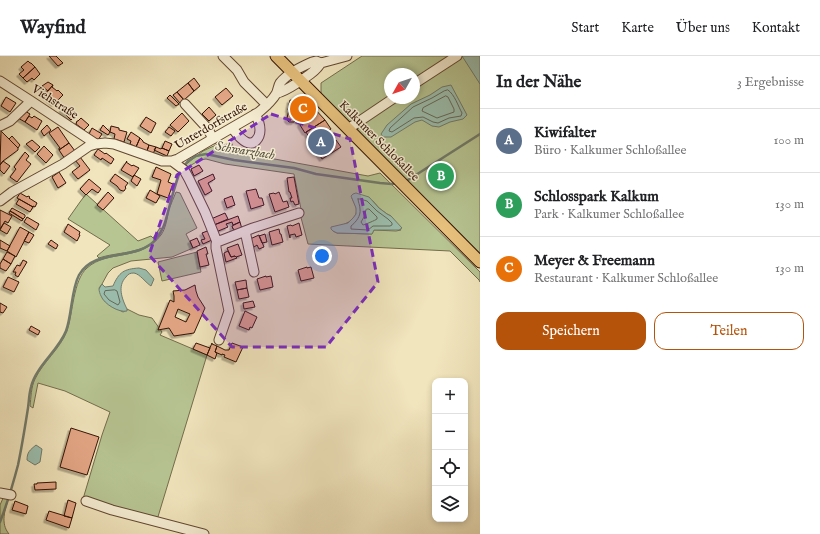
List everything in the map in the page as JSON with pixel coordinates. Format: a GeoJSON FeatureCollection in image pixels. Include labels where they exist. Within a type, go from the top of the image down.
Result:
{"type":"FeatureCollection","features":[{"type":"Feature","properties":{"kind":"main road","name":"Kalkumer Schloßallee"},"geometry":{"type":"LineString","coordinates":[[276,56],[480,262]]}},
{"type":"Feature","properties":{"kind":"street"},"geometry":{"type":"LineString","coordinates":[[223,56],[240,68],[244,82],[253,84],[267,105]]}},
{"type":"Feature","properties":{"kind":"street","name":"Unterdorfstraße"},"geometry":{"type":"LineString","coordinates":[[0,201],[12,192],[63,164],[89,146],[96,144],[114,144],[162,161],[172,161],[178,159],[232,128],[267,105],[277,93],[281,82],[292,73],[312,62],[321,63],[347,56]]}},
{"type":"Feature","properties":{"kind":"street"},"geometry":{"type":"LineString","coordinates":[[420,80],[453,57]]}},
{"type":"Feature","properties":{"kind":"street","name":"Unterdorfstraße"},"geometry":{"type":"LineString","coordinates":[[277,93],[281,93],[300,81],[321,63]]}},
{"type":"Feature","properties":{"kind":"street","name":"Viehstraße"},"geometry":{"type":"LineString","coordinates":[[1,82],[31,100],[96,144]]}},
{"type":"Feature","properties":{"kind":"street"},"geometry":{"type":"LineString","coordinates":[[0,126],[10,121],[31,100]]}},
{"type":"Feature","properties":{"kind":"street"},"geometry":{"type":"LineString","coordinates":[[185,104],[208,129],[213,139]]}},
{"type":"Feature","properties":{"kind":"street"},"geometry":{"type":"LineString","coordinates":[[348,129],[385,104]]}},
{"type":"Feature","properties":{"kind":"street"},"geometry":{"type":"LineString","coordinates":[[232,128],[243,140],[250,144],[254,142],[260,131],[255,114]]}},
{"type":"Feature","properties":{"kind":"street"},"geometry":{"type":"LineString","coordinates":[[172,161],[182,168],[189,178],[217,242],[216,248],[230,311],[219,340]]}},
{"type":"Feature","properties":{"kind":"street"},"geometry":{"type":"LineString","coordinates":[[217,242],[298,213]]}},
{"type":"Feature","properties":{"kind":"street"},"geometry":{"type":"LineString","coordinates":[[245,231],[254,272]]}},
{"type":"Feature","properties":{"kind":"street"},"geometry":{"type":"LineString","coordinates":[[86,501],[112,510],[204,534]]}},
{"type":"Feature","properties":{"kind":"highlighted area"},"geometry":{"type":"Polygon","coordinates":[[[271,114],[350,139],[378,282],[326,347],[232,347],[149,255],[177,175],[271,114]]]}},
{"type":"Feature","properties":{"kind":"green space"},"geometry":{"type":"Polygon","coordinates":[[[362,56],[480,56],[480,255],[321,94],[321,83],[362,56]]]}},
{"type":"Feature","properties":{"kind":"green space"},"geometry":{"type":"Polygon","coordinates":[[[231,142],[236,152],[368,176],[380,173],[480,272],[480,282],[450,251],[308,244],[299,210],[301,209],[294,174],[225,164],[206,159],[200,160],[186,168],[184,166],[203,151],[218,144],[221,148],[231,142]],[[352,198],[356,207],[355,216],[348,222],[331,229],[337,233],[372,234],[374,230],[401,230],[391,216],[379,208],[373,201],[352,198]]]}},
{"type":"Feature","properties":{"kind":"green space"},"geometry":{"type":"Polygon","coordinates":[[[176,192],[180,193],[197,228],[186,234],[193,248],[172,257],[131,261],[113,268],[108,273],[99,288],[107,303],[123,312],[127,309],[139,315],[152,318],[162,332],[160,335],[207,355],[157,520],[83,499],[110,412],[65,391],[38,383],[33,408],[30,406],[35,379],[42,367],[64,338],[67,331],[76,289],[82,273],[95,262],[144,249],[153,243],[161,235],[164,229],[169,209],[176,192]]]}},
{"type":"Feature","properties":{"kind":"green space"},"geometry":{"type":"Polygon","coordinates":[[[86,194],[138,241],[151,236],[153,238],[160,228],[162,229],[150,245],[136,250],[99,258],[97,256],[110,245],[68,219],[86,194]]]}},
{"type":"Feature","properties":{"kind":"green space"},"geometry":{"type":"Polygon","coordinates":[[[197,252],[201,272],[162,281],[158,262],[197,252]]]}},
{"type":"Feature","properties":{"kind":"green space"},"geometry":{"type":"Polygon","coordinates":[[[4,496],[9,497],[4,521],[6,530],[9,534],[0,534],[0,505],[4,496]]]}},
{"type":"Feature","properties":{"kind":"water"},"geometry":{"type":"Polygon","coordinates":[[[462,56],[480,56],[480,84],[462,56]]]}},
{"type":"Feature","properties":{"kind":"water"},"geometry":{"type":"Polygon","coordinates":[[[451,85],[467,115],[463,119],[450,122],[439,127],[432,126],[422,120],[415,122],[391,137],[383,137],[381,134],[387,125],[411,104],[420,104],[420,100],[442,87],[451,85]]]}},
{"type":"Feature","properties":{"kind":"water"},"geometry":{"type":"Polygon","coordinates":[[[356,193],[369,197],[379,208],[391,216],[402,228],[399,230],[374,230],[372,234],[337,233],[333,231],[331,227],[348,223],[356,214],[356,208],[351,196],[356,193]]]}},
{"type":"Feature","properties":{"kind":"water"},"geometry":{"type":"Polygon","coordinates":[[[139,268],[146,270],[154,279],[151,286],[141,277],[131,273],[123,281],[121,288],[123,301],[127,311],[120,311],[108,305],[99,291],[102,284],[105,287],[113,286],[120,274],[129,269],[139,268]]]}},
{"type":"Feature","properties":{"kind":"water"},"geometry":{"type":"Polygon","coordinates":[[[36,445],[42,449],[40,462],[35,465],[27,460],[29,451],[36,445]]]}},
{"type":"Feature","properties":{"kind":"building"},"geometry":{"type":"Polygon","coordinates":[[[49,56],[56,56],[63,63],[58,66],[49,56]]]}},
{"type":"Feature","properties":{"kind":"building"},"geometry":{"type":"Polygon","coordinates":[[[28,61],[35,67],[23,78],[19,74],[24,70],[21,67],[28,61]]]}},
{"type":"Feature","properties":{"kind":"building"},"geometry":{"type":"Polygon","coordinates":[[[35,67],[40,74],[34,80],[32,78],[27,82],[23,78],[35,67]]]}},
{"type":"Feature","properties":{"kind":"building"},"geometry":{"type":"Polygon","coordinates":[[[194,78],[200,86],[194,91],[188,83],[194,78]]]}},
{"type":"Feature","properties":{"kind":"building"},"geometry":{"type":"Polygon","coordinates":[[[48,82],[53,85],[48,91],[42,86],[48,82]]]}},
{"type":"Feature","properties":{"kind":"building"},"geometry":{"type":"Polygon","coordinates":[[[188,83],[194,91],[184,100],[177,92],[188,83]]]}},
{"type":"Feature","properties":{"kind":"building"},"geometry":{"type":"Polygon","coordinates":[[[53,85],[52,87],[63,95],[54,104],[44,95],[53,85]]]}},
{"type":"Feature","properties":{"kind":"building"},"geometry":{"type":"Polygon","coordinates":[[[226,88],[233,96],[222,105],[215,97],[226,88]]]}},
{"type":"Feature","properties":{"kind":"building"},"geometry":{"type":"Polygon","coordinates":[[[177,92],[184,100],[180,103],[173,95],[177,92]]]}},
{"type":"Feature","properties":{"kind":"building"},"geometry":{"type":"Polygon","coordinates":[[[170,95],[179,104],[176,106],[167,98],[170,95]]]}},
{"type":"Feature","properties":{"kind":"building"},"geometry":{"type":"Polygon","coordinates":[[[6,97],[16,103],[10,112],[1,106],[6,97]]]}},
{"type":"Feature","properties":{"kind":"building"},"geometry":{"type":"Polygon","coordinates":[[[290,100],[299,102],[297,112],[288,110],[290,100]]]}},
{"type":"Feature","properties":{"kind":"building"},"geometry":{"type":"Polygon","coordinates":[[[299,102],[311,105],[310,108],[313,107],[325,120],[305,133],[300,125],[301,122],[296,120],[299,102]]]}},
{"type":"Feature","properties":{"kind":"building"},"geometry":{"type":"Polygon","coordinates":[[[65,106],[71,110],[72,109],[77,114],[71,120],[61,110],[65,106]]]}},
{"type":"Feature","properties":{"kind":"building"},"geometry":{"type":"Polygon","coordinates":[[[209,107],[216,115],[209,121],[202,114],[209,107]]]}},
{"type":"Feature","properties":{"kind":"building"},"geometry":{"type":"Polygon","coordinates":[[[289,110],[298,112],[294,122],[289,122],[287,120],[289,110]]]}},
{"type":"Feature","properties":{"kind":"building"},"geometry":{"type":"Polygon","coordinates":[[[25,111],[30,114],[25,122],[18,118],[25,111]]]}},
{"type":"Feature","properties":{"kind":"building"},"geometry":{"type":"Polygon","coordinates":[[[182,113],[189,121],[178,132],[170,125],[182,113]]]}},
{"type":"Feature","properties":{"kind":"building"},"geometry":{"type":"Polygon","coordinates":[[[29,116],[32,118],[34,116],[42,121],[37,130],[25,122],[29,116]]]}},
{"type":"Feature","properties":{"kind":"building"},"geometry":{"type":"Polygon","coordinates":[[[146,117],[156,123],[151,133],[140,126],[146,117]]]}},
{"type":"Feature","properties":{"kind":"building"},"geometry":{"type":"Polygon","coordinates":[[[81,118],[89,125],[84,130],[76,124],[81,118]]]}},
{"type":"Feature","properties":{"kind":"building"},"geometry":{"type":"Polygon","coordinates":[[[325,120],[331,129],[320,136],[326,146],[336,140],[341,147],[322,159],[306,132],[325,120]]]}},
{"type":"Feature","properties":{"kind":"building"},"geometry":{"type":"Polygon","coordinates":[[[47,125],[51,130],[44,136],[41,131],[47,125]]]}},
{"type":"Feature","properties":{"kind":"building"},"geometry":{"type":"Polygon","coordinates":[[[103,125],[110,132],[108,135],[100,130],[103,125]]]}},
{"type":"Feature","properties":{"kind":"building"},"geometry":{"type":"Polygon","coordinates":[[[111,126],[127,132],[124,142],[114,139],[115,134],[110,132],[111,126]]]}},
{"type":"Feature","properties":{"kind":"building"},"geometry":{"type":"Polygon","coordinates":[[[58,127],[69,143],[59,150],[60,148],[49,133],[58,127]]]}},
{"type":"Feature","properties":{"kind":"building"},"geometry":{"type":"Polygon","coordinates":[[[169,127],[175,131],[171,136],[165,132],[169,127]]]}},
{"type":"Feature","properties":{"kind":"building"},"geometry":{"type":"Polygon","coordinates":[[[92,128],[102,134],[98,140],[89,134],[92,128]]]}},
{"type":"Feature","properties":{"kind":"building"},"geometry":{"type":"Polygon","coordinates":[[[1,131],[18,148],[18,150],[0,165],[1,131]]]}},
{"type":"Feature","properties":{"kind":"building"},"geometry":{"type":"Polygon","coordinates":[[[131,132],[140,138],[136,147],[130,144],[131,141],[127,139],[131,132]]]}},
{"type":"Feature","properties":{"kind":"building"},"geometry":{"type":"Polygon","coordinates":[[[12,136],[20,145],[18,148],[9,139],[12,136]]]}},
{"type":"Feature","properties":{"kind":"building"},"geometry":{"type":"Polygon","coordinates":[[[140,138],[143,142],[149,145],[147,151],[136,147],[140,138]]]}},
{"type":"Feature","properties":{"kind":"building"},"geometry":{"type":"Polygon","coordinates":[[[32,140],[40,147],[35,152],[26,144],[32,140]]]}},
{"type":"Feature","properties":{"kind":"building"},"geometry":{"type":"Polygon","coordinates":[[[165,141],[172,144],[169,151],[162,148],[165,141]]]}},
{"type":"Feature","properties":{"kind":"building"},"geometry":{"type":"Polygon","coordinates":[[[69,143],[75,151],[65,159],[59,150],[69,143]]]}},
{"type":"Feature","properties":{"kind":"building"},"geometry":{"type":"Polygon","coordinates":[[[149,145],[156,147],[153,154],[147,151],[149,145]]]}},
{"type":"Feature","properties":{"kind":"building"},"geometry":{"type":"Polygon","coordinates":[[[44,146],[53,155],[46,163],[37,154],[44,146]]]}},
{"type":"Feature","properties":{"kind":"building"},"geometry":{"type":"Polygon","coordinates":[[[156,147],[169,151],[167,156],[154,150],[156,147]]]}},
{"type":"Feature","properties":{"kind":"building"},"geometry":{"type":"Polygon","coordinates":[[[98,149],[114,159],[111,164],[94,155],[98,149]]]}},
{"type":"Feature","properties":{"kind":"building"},"geometry":{"type":"Polygon","coordinates":[[[25,152],[29,156],[26,160],[31,164],[17,182],[10,177],[16,169],[14,167],[25,152]]]}},
{"type":"Feature","properties":{"kind":"building"},"geometry":{"type":"Polygon","coordinates":[[[80,157],[90,170],[78,179],[72,172],[80,166],[75,160],[80,157]]]}},
{"type":"Feature","properties":{"kind":"building"},"geometry":{"type":"Polygon","coordinates":[[[3,161],[10,166],[4,174],[0,170],[0,165],[3,161]]]}},
{"type":"Feature","properties":{"kind":"building"},"geometry":{"type":"Polygon","coordinates":[[[126,162],[139,168],[133,177],[121,170],[126,162]]]}},
{"type":"Feature","properties":{"kind":"building"},"geometry":{"type":"Polygon","coordinates":[[[199,165],[203,171],[194,176],[191,169],[199,165]]]}},
{"type":"Feature","properties":{"kind":"building"},"geometry":{"type":"Polygon","coordinates":[[[156,167],[171,174],[168,182],[173,184],[168,198],[157,194],[161,180],[152,177],[156,167]]]}},
{"type":"Feature","properties":{"kind":"building"},"geometry":{"type":"Polygon","coordinates":[[[59,172],[66,183],[58,188],[52,177],[59,172]]]}},
{"type":"Feature","properties":{"kind":"building"},"geometry":{"type":"Polygon","coordinates":[[[115,174],[128,183],[124,191],[120,190],[110,181],[115,174]]]}},
{"type":"Feature","properties":{"kind":"building"},"geometry":{"type":"Polygon","coordinates":[[[213,174],[215,179],[208,183],[212,191],[205,195],[198,181],[213,174]]]}},
{"type":"Feature","properties":{"kind":"building"},"geometry":{"type":"Polygon","coordinates":[[[134,175],[141,179],[137,186],[131,181],[134,175]]]}},
{"type":"Feature","properties":{"kind":"building"},"geometry":{"type":"Polygon","coordinates":[[[294,177],[299,204],[295,205],[293,201],[291,202],[290,198],[292,198],[289,192],[287,178],[294,177]]]}},
{"type":"Feature","properties":{"kind":"building"},"geometry":{"type":"Polygon","coordinates":[[[89,179],[101,189],[98,193],[92,189],[86,195],[80,189],[89,179]]]}},
{"type":"Feature","properties":{"kind":"building"},"geometry":{"type":"Polygon","coordinates":[[[256,189],[259,198],[262,198],[264,205],[251,209],[246,191],[256,189]]]}},
{"type":"Feature","properties":{"kind":"building"},"geometry":{"type":"Polygon","coordinates":[[[150,190],[160,196],[156,203],[146,198],[150,190]]]}},
{"type":"Feature","properties":{"kind":"building"},"geometry":{"type":"Polygon","coordinates":[[[108,192],[114,198],[103,210],[97,205],[108,192]]]}},
{"type":"Feature","properties":{"kind":"building"},"geometry":{"type":"Polygon","coordinates":[[[279,192],[283,202],[287,201],[289,207],[275,212],[269,194],[279,192]]]}},
{"type":"Feature","properties":{"kind":"building"},"geometry":{"type":"Polygon","coordinates":[[[20,193],[30,197],[29,198],[37,203],[35,207],[17,198],[20,193]]]}},
{"type":"Feature","properties":{"kind":"building"},"geometry":{"type":"Polygon","coordinates":[[[232,196],[235,205],[227,208],[224,199],[232,196]]]}},
{"type":"Feature","properties":{"kind":"building"},"geometry":{"type":"Polygon","coordinates":[[[19,199],[33,207],[30,212],[16,204],[19,199]]]}},
{"type":"Feature","properties":{"kind":"building"},"geometry":{"type":"Polygon","coordinates":[[[12,208],[25,215],[25,217],[23,219],[10,211],[12,208]]]}},
{"type":"Feature","properties":{"kind":"building"},"geometry":{"type":"Polygon","coordinates":[[[0,210],[12,216],[8,223],[5,221],[0,229],[0,210]]]}},
{"type":"Feature","properties":{"kind":"building"},"geometry":{"type":"Polygon","coordinates":[[[10,211],[23,219],[22,221],[9,213],[10,211]]]}},
{"type":"Feature","properties":{"kind":"building"},"geometry":{"type":"Polygon","coordinates":[[[225,213],[228,219],[214,225],[211,219],[225,213]]]}},
{"type":"Feature","properties":{"kind":"building"},"geometry":{"type":"Polygon","coordinates":[[[238,216],[240,222],[233,225],[232,222],[226,224],[228,227],[216,232],[214,225],[238,216]]]}},
{"type":"Feature","properties":{"kind":"building"},"geometry":{"type":"Polygon","coordinates":[[[27,217],[39,224],[36,230],[24,222],[27,217]]]}},
{"type":"Feature","properties":{"kind":"building"},"geometry":{"type":"Polygon","coordinates":[[[240,222],[242,229],[234,232],[232,226],[240,222]]]}},
{"type":"Feature","properties":{"kind":"building"},"geometry":{"type":"Polygon","coordinates":[[[4,223],[11,227],[7,234],[0,230],[4,223]]]}},
{"type":"Feature","properties":{"kind":"building"},"geometry":{"type":"Polygon","coordinates":[[[299,223],[302,235],[296,237],[295,234],[290,235],[290,238],[287,226],[292,226],[299,223]]]}},
{"type":"Feature","properties":{"kind":"building"},"geometry":{"type":"Polygon","coordinates":[[[68,224],[80,232],[77,241],[64,232],[68,224]]]}},
{"type":"Feature","properties":{"kind":"building"},"geometry":{"type":"Polygon","coordinates":[[[20,227],[29,232],[16,257],[7,251],[20,227]]]}},
{"type":"Feature","properties":{"kind":"building"},"geometry":{"type":"Polygon","coordinates":[[[279,229],[283,242],[272,245],[269,232],[279,229]]]}},
{"type":"Feature","properties":{"kind":"building"},"geometry":{"type":"Polygon","coordinates":[[[210,230],[214,239],[203,244],[201,240],[205,239],[202,233],[210,230]]]}},
{"type":"Feature","properties":{"kind":"building"},"geometry":{"type":"Polygon","coordinates":[[[29,232],[34,235],[29,243],[24,241],[29,232]]]}},
{"type":"Feature","properties":{"kind":"building"},"geometry":{"type":"Polygon","coordinates":[[[265,234],[267,242],[262,243],[259,236],[265,234]]]}},
{"type":"Feature","properties":{"kind":"building"},"geometry":{"type":"Polygon","coordinates":[[[259,235],[264,247],[259,249],[257,245],[254,247],[250,239],[259,235]]]}},
{"type":"Feature","properties":{"kind":"building"},"geometry":{"type":"Polygon","coordinates":[[[197,238],[200,245],[193,248],[190,241],[197,238]]]}},
{"type":"Feature","properties":{"kind":"building"},"geometry":{"type":"Polygon","coordinates":[[[0,240],[10,246],[7,251],[0,248],[0,240]]]}},
{"type":"Feature","properties":{"kind":"building"},"geometry":{"type":"Polygon","coordinates":[[[51,240],[58,245],[56,249],[48,244],[51,240]]]}},
{"type":"Feature","properties":{"kind":"building"},"geometry":{"type":"Polygon","coordinates":[[[238,244],[242,255],[231,257],[227,248],[238,244]]]}},
{"type":"Feature","properties":{"kind":"building"},"geometry":{"type":"Polygon","coordinates":[[[206,247],[209,265],[200,267],[197,251],[206,247]]]}},
{"type":"Feature","properties":{"kind":"building"},"geometry":{"type":"Polygon","coordinates":[[[228,251],[231,257],[235,256],[237,258],[226,262],[224,253],[228,251]]]}},
{"type":"Feature","properties":{"kind":"building"},"geometry":{"type":"Polygon","coordinates":[[[7,252],[15,256],[11,264],[3,259],[7,252]]]}},
{"type":"Feature","properties":{"kind":"building"},"geometry":{"type":"Polygon","coordinates":[[[3,259],[11,264],[6,271],[0,268],[0,264],[3,259]]]}},
{"type":"Feature","properties":{"kind":"building"},"geometry":{"type":"Polygon","coordinates":[[[23,260],[27,262],[18,277],[15,275],[16,272],[13,272],[17,265],[20,266],[23,260]]]}},
{"type":"Feature","properties":{"kind":"building"},"geometry":{"type":"Polygon","coordinates":[[[311,267],[314,278],[301,281],[298,270],[311,267]]]}},
{"type":"Feature","properties":{"kind":"building"},"geometry":{"type":"Polygon","coordinates":[[[271,276],[273,287],[260,290],[257,279],[271,276]]]}},
{"type":"Feature","properties":{"kind":"building"},"geometry":{"type":"Polygon","coordinates":[[[8,277],[19,282],[14,292],[3,287],[8,277]]]}},
{"type":"Feature","properties":{"kind":"building"},"geometry":{"type":"Polygon","coordinates":[[[246,280],[247,288],[237,290],[235,282],[246,280]]]}},
{"type":"Feature","properties":{"kind":"building"},"geometry":{"type":"Polygon","coordinates":[[[195,285],[198,297],[205,308],[194,333],[174,336],[169,328],[158,330],[170,300],[174,302],[173,291],[185,290],[195,285]],[[178,309],[175,317],[186,322],[190,314],[178,309]]]}},
{"type":"Feature","properties":{"kind":"building"},"geometry":{"type":"Polygon","coordinates":[[[247,288],[249,297],[239,299],[237,290],[247,288]]]}},
{"type":"Feature","properties":{"kind":"building"},"geometry":{"type":"Polygon","coordinates":[[[253,301],[255,307],[244,309],[243,303],[253,301]]]}},
{"type":"Feature","properties":{"kind":"building"},"geometry":{"type":"Polygon","coordinates":[[[0,303],[7,307],[3,313],[0,312],[0,303]]]}},
{"type":"Feature","properties":{"kind":"building"},"geometry":{"type":"Polygon","coordinates":[[[245,311],[257,317],[252,328],[250,327],[249,330],[239,326],[245,311]]]}},
{"type":"Feature","properties":{"kind":"building"},"geometry":{"type":"Polygon","coordinates":[[[31,326],[40,331],[38,335],[29,330],[31,326]]]}},
{"type":"Feature","properties":{"kind":"building"},"geometry":{"type":"Polygon","coordinates":[[[196,343],[210,348],[207,355],[193,349],[196,343]]]}},
{"type":"Feature","properties":{"kind":"building"},"geometry":{"type":"Polygon","coordinates":[[[212,343],[217,346],[215,359],[207,355],[212,343]]]}},
{"type":"Feature","properties":{"kind":"building"},"geometry":{"type":"Polygon","coordinates":[[[232,343],[243,347],[236,362],[224,357],[225,355],[215,352],[217,346],[225,350],[229,350],[232,343]]]}},
{"type":"Feature","properties":{"kind":"building"},"geometry":{"type":"Polygon","coordinates":[[[71,428],[99,437],[87,475],[60,467],[71,428]]]}},
{"type":"Feature","properties":{"kind":"building"},"geometry":{"type":"Polygon","coordinates":[[[56,482],[56,489],[35,490],[34,484],[56,482]]]}},
{"type":"Feature","properties":{"kind":"building"},"geometry":{"type":"Polygon","coordinates":[[[68,500],[76,503],[72,518],[64,516],[68,500]]]}},
{"type":"Feature","properties":{"kind":"building"},"geometry":{"type":"Polygon","coordinates":[[[15,501],[28,506],[26,514],[12,510],[15,501]]]}},
{"type":"Feature","properties":{"kind":"building"},"geometry":{"type":"Polygon","coordinates":[[[49,511],[72,518],[69,528],[46,520],[49,511]]]}},
{"type":"Feature","properties":{"kind":"waterway","name":"Schwarzbach"},"geometry":{"type":"LineString","coordinates":[[404,181],[408,180],[480,134]]}},
{"type":"Feature","properties":{"kind":"waterway","name":"Schwarzbach"},"geometry":{"type":"LineString","coordinates":[[183,167],[188,161],[196,156],[206,154],[234,160],[294,168],[316,174],[380,183],[397,183]]}},
{"type":"Feature","properties":{"kind":"waterway","name":"Schwarzbach"},"geometry":{"type":"LineString","coordinates":[[0,522],[18,465],[31,387],[37,372],[58,345],[66,331],[74,288],[79,275],[86,266],[95,261],[105,257],[138,250],[148,246],[156,239],[164,224],[180,171]]}},
{"type":"Feature","properties":{"kind":"place","name":"Meyer & Freemann"},"geometry":{"type":"Point","coordinates":[303,109]}},
{"type":"Feature","properties":{"kind":"place","name":"Kiwifalter"},"geometry":{"type":"Point","coordinates":[321,142]}},
{"type":"Feature","properties":{"kind":"place","name":"Schlosspark Kalkum"},"geometry":{"type":"Point","coordinates":[441,176]}}]}
